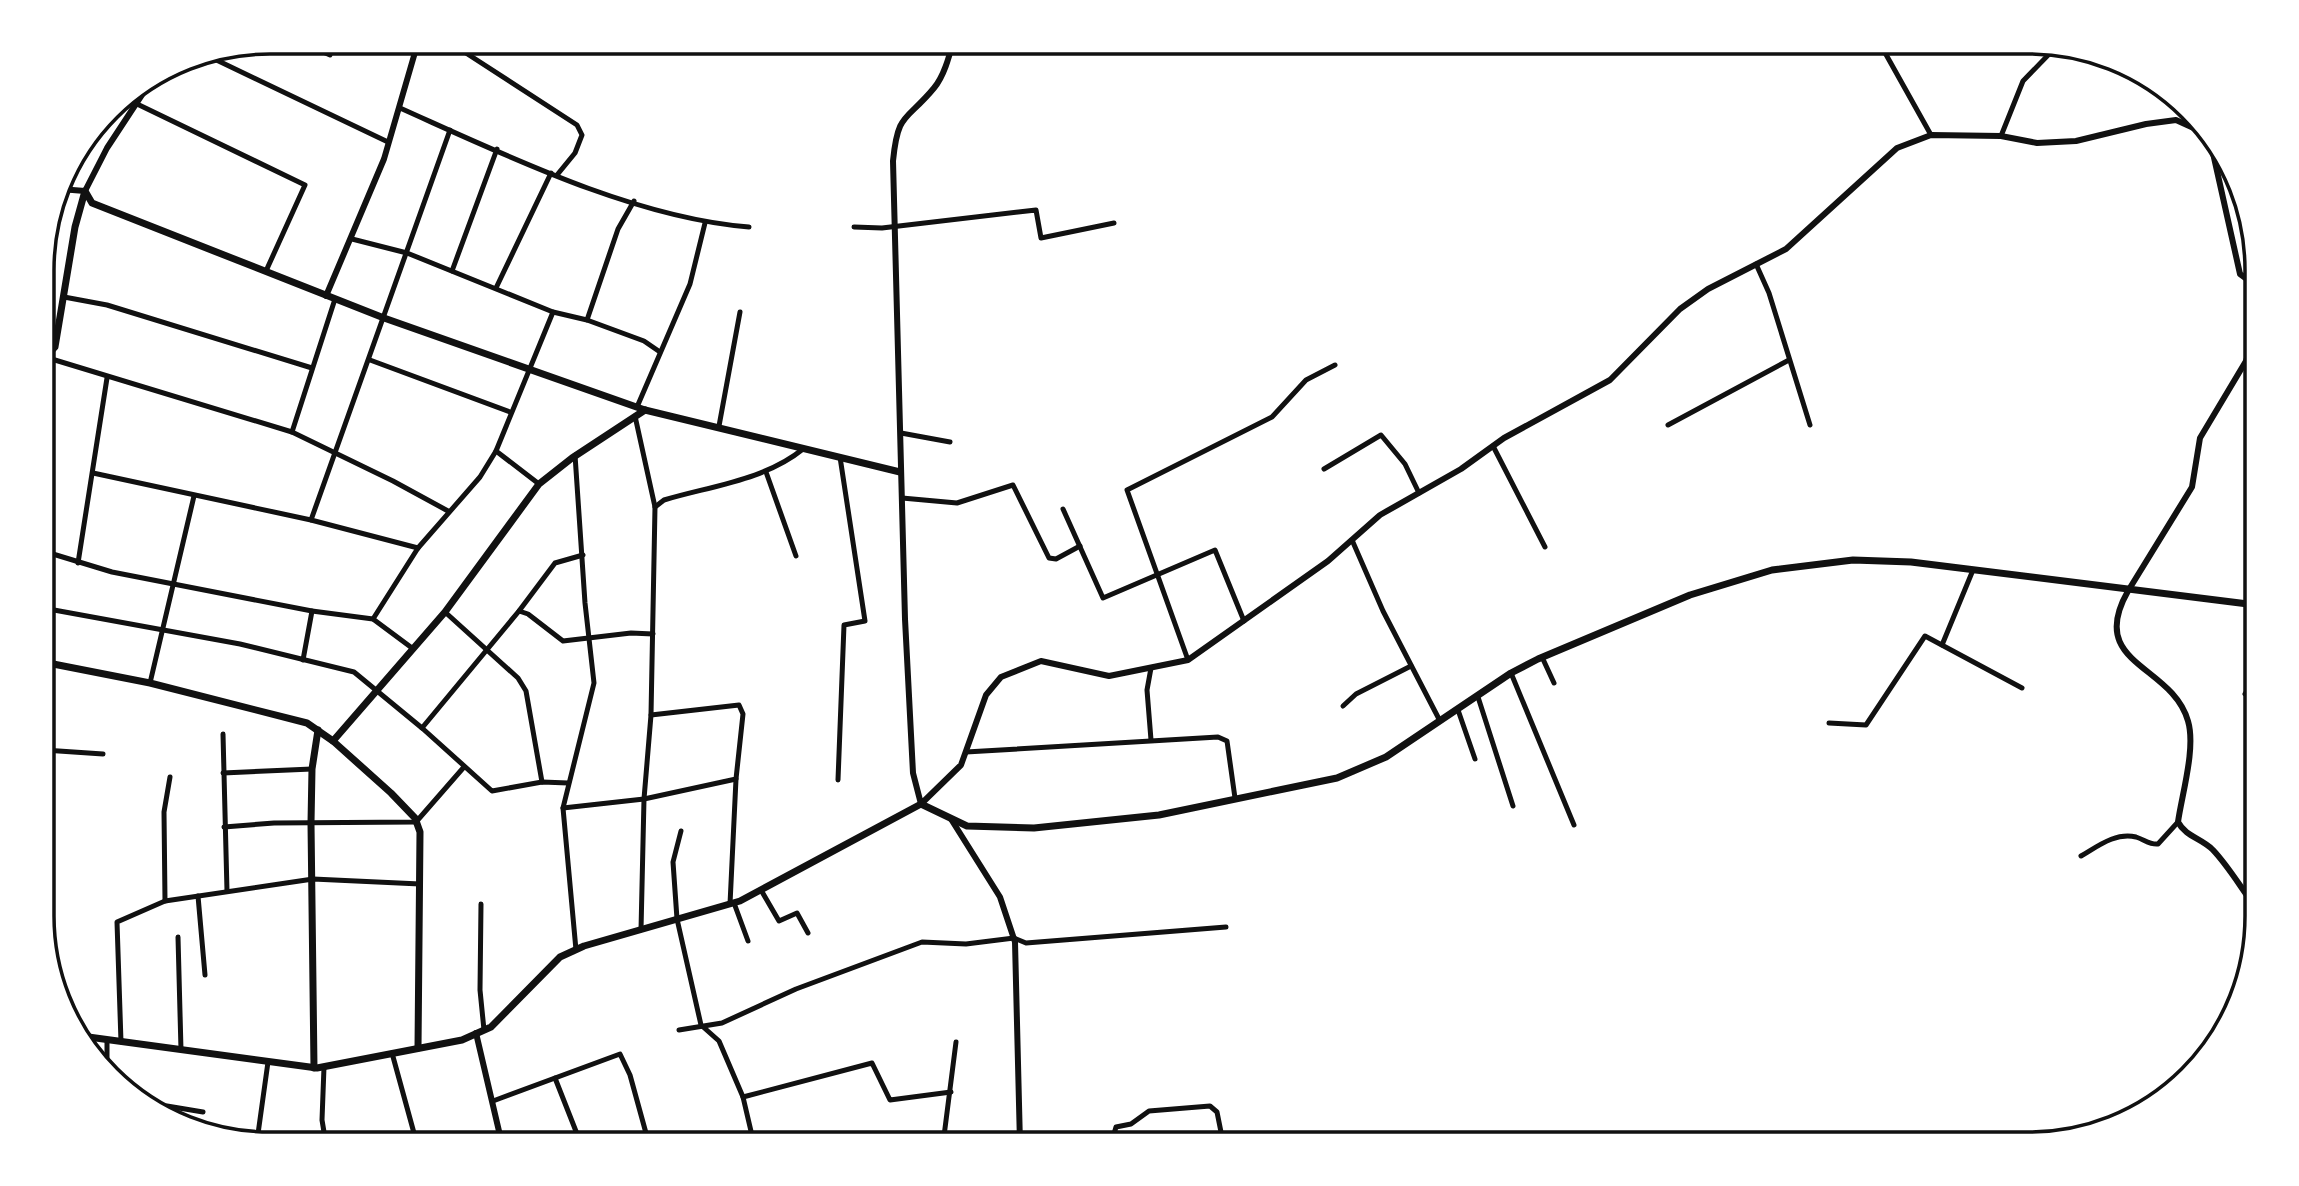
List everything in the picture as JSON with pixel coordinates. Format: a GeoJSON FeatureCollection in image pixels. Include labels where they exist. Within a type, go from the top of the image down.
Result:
{"type":"FeatureCollection","features":[{"type":"Feature","properties":{"kind":"main road"},"geometry":{"type":"LineString","coordinates":[[85,191],[92,203],[326,296],[641,409],[900,472]]}},
{"type":"Feature","properties":{"kind":"main road"},"geometry":{"type":"LineString","coordinates":[[55,347],[75,228],[85,191]]}},
{"type":"Feature","properties":{"kind":"main road"},"geometry":{"type":"LineString","coordinates":[[334,741],[445,612],[539,484],[641,409]]}},
{"type":"Feature","properties":{"kind":"main road"},"geometry":{"type":"LineString","coordinates":[[93,1038],[314,1068],[461,1040],[491,1027],[560,957],[732,903],[921,804],[967,826],[1034,828],[1159,815],[1337,778],[1386,757],[1511,673],[1542,657],[1690,596],[1772,570],[1853,560],[1911,562],[2245,604]]}},
{"type":"Feature","properties":{"kind":"main road"},"geometry":{"type":"LineString","coordinates":[[54,665],[150,683],[307,723],[334,741],[391,793],[416,822],[420,832],[418,1048]]}},
{"type":"Feature","properties":{"kind":"main road"},"geometry":{"type":"LineString","coordinates":[[314,1068],[311,823],[312,769],[318,730]]}},
{"type":"Feature","properties":{"kind":"street"},"geometry":{"type":"LineString","coordinates":[[326,296],[352,239],[388,142],[415,54]]}},
{"type":"Feature","properties":{"kind":"street"},"geometry":{"type":"LineString","coordinates":[[468,54],[577,125],[582,135],[575,153],[554,174],[496,288]]}},
{"type":"Feature","properties":{"kind":"street"},"geometry":{"type":"LineString","coordinates":[[948,54],[936,86],[907,112],[896,133],[893,227],[901,433],[900,472],[912,774],[921,804],[961,765],[986,695],[1001,677],[1041,661],[1109,676],[1188,660],[1328,561],[1380,515],[1493,446],[1611,380],[1681,309],[1708,289],[1786,250],[1897,148],[1931,135],[2001,136],[2037,144],[2076,141],[2146,124],[2176,120],[2189,126]]}},
{"type":"Feature","properties":{"kind":"street"},"geometry":{"type":"LineString","coordinates":[[1887,54],[1931,135]]}},
{"type":"Feature","properties":{"kind":"street"},"geometry":{"type":"LineString","coordinates":[[2001,136],[2023,81],[2048,55]]}},
{"type":"Feature","properties":{"kind":"street"},"geometry":{"type":"LineString","coordinates":[[218,61],[388,142]]}},
{"type":"Feature","properties":{"kind":"street"},"geometry":{"type":"LineString","coordinates":[[70,190],[85,191],[135,103],[305,185],[266,271]]}},
{"type":"Feature","properties":{"kind":"street"},"geometry":{"type":"LineString","coordinates":[[400,108],[554,174],[705,223],[749,227]]}},
{"type":"Feature","properties":{"kind":"street"},"geometry":{"type":"LineString","coordinates":[[311,520],[450,130]]}},
{"type":"Feature","properties":{"kind":"street"},"geometry":{"type":"LineString","coordinates":[[452,271],[497,149]]}},
{"type":"Feature","properties":{"kind":"street"},"geometry":{"type":"LineString","coordinates":[[2215,160],[2240,274],[2245,278]]}},
{"type":"Feature","properties":{"kind":"street"},"geometry":{"type":"LineString","coordinates":[[587,320],[618,229],[634,201]]}},
{"type":"Feature","properties":{"kind":"street"},"geometry":{"type":"LineString","coordinates":[[855,227],[893,227],[1035,210],[1041,238],[1114,223]]}},
{"type":"Feature","properties":{"kind":"street"},"geometry":{"type":"LineString","coordinates":[[641,409],[660,352],[690,284],[705,223]]}},
{"type":"Feature","properties":{"kind":"street"},"geometry":{"type":"LineString","coordinates":[[352,239],[407,253],[552,312],[587,320],[643,341],[660,352]]}},
{"type":"Feature","properties":{"kind":"street"},"geometry":{"type":"LineString","coordinates":[[1756,264],[1769,293],[1810,425]]}},
{"type":"Feature","properties":{"kind":"street"},"geometry":{"type":"LineString","coordinates":[[64,297],[107,305],[312,368]]}},
{"type":"Feature","properties":{"kind":"street"},"geometry":{"type":"LineString","coordinates":[[292,432],[335,299]]}},
{"type":"Feature","properties":{"kind":"street"},"geometry":{"type":"LineString","coordinates":[[373,619],[418,548],[440,526],[448,511],[480,477],[496,451],[552,312]]}},
{"type":"Feature","properties":{"kind":"street"},"geometry":{"type":"LineString","coordinates":[[719,426],[740,312]]}},
{"type":"Feature","properties":{"kind":"street"},"geometry":{"type":"LineString","coordinates":[[370,360],[510,412]]}},
{"type":"Feature","properties":{"kind":"street"},"geometry":{"type":"LineString","coordinates":[[1668,425],[1789,360]]}},
{"type":"Feature","properties":{"kind":"street"},"geometry":{"type":"LineString","coordinates":[[55,362],[223,409],[292,432],[448,511]]}},
{"type":"Feature","properties":{"kind":"street"},"geometry":{"type":"LineString","coordinates":[[2081,856],[2122,836],[2158,844],[2178,822],[2187,770],[2189,724],[2183,708],[2167,689],[2120,646],[2116,622],[2119,607],[2128,591],[2192,487],[2200,438],[2245,363]]}},
{"type":"Feature","properties":{"kind":"street"},"geometry":{"type":"LineString","coordinates":[[1188,660],[1127,490],[1272,417],[1306,380],[1335,365]]}},
{"type":"Feature","properties":{"kind":"street"},"geometry":{"type":"LineString","coordinates":[[78,562],[107,378]]}},
{"type":"Feature","properties":{"kind":"street"},"geometry":{"type":"LineString","coordinates":[[635,416],[655,507],[651,715],[644,799],[641,930]]}},
{"type":"Feature","properties":{"kind":"street"},"geometry":{"type":"LineString","coordinates":[[901,433],[950,442]]}},
{"type":"Feature","properties":{"kind":"street"},"geometry":{"type":"LineString","coordinates":[[1324,469],[1381,435],[1405,464],[1419,493]]}},
{"type":"Feature","properties":{"kind":"street"},"geometry":{"type":"LineString","coordinates":[[1493,446],[1545,547]]}},
{"type":"Feature","properties":{"kind":"street"},"geometry":{"type":"LineString","coordinates":[[655,507],[664,500],[765,472],[788,462],[805,447]]}},
{"type":"Feature","properties":{"kind":"street"},"geometry":{"type":"LineString","coordinates":[[496,451],[539,484]]}},
{"type":"Feature","properties":{"kind":"street"},"geometry":{"type":"LineString","coordinates":[[575,456],[594,682],[563,808],[576,950]]}},
{"type":"Feature","properties":{"kind":"street"},"geometry":{"type":"LineString","coordinates":[[838,780],[844,625],[865,621],[841,457]]}},
{"type":"Feature","properties":{"kind":"street"},"geometry":{"type":"LineString","coordinates":[[765,472],[796,556]]}},
{"type":"Feature","properties":{"kind":"street"},"geometry":{"type":"LineString","coordinates":[[93,473],[311,520],[418,548]]}},
{"type":"Feature","properties":{"kind":"street"},"geometry":{"type":"LineString","coordinates":[[902,498],[957,503],[1013,485],[1049,558],[1056,559],[1080,546]]}},
{"type":"Feature","properties":{"kind":"street"},"geometry":{"type":"LineString","coordinates":[[150,683],[194,496]]}},
{"type":"Feature","properties":{"kind":"street"},"geometry":{"type":"LineString","coordinates":[[1063,509],[1104,598],[1215,550],[1244,621]]}},
{"type":"Feature","properties":{"kind":"street"},"geometry":{"type":"LineString","coordinates":[[1352,540],[1410,666],[1440,721]]}},
{"type":"Feature","properties":{"kind":"street"},"geometry":{"type":"LineString","coordinates":[[55,555],[78,562],[312,611],[373,619],[412,648]]}},
{"type":"Feature","properties":{"kind":"street"},"geometry":{"type":"LineString","coordinates":[[422,728],[555,563],[583,555]]}},
{"type":"Feature","properties":{"kind":"street"},"geometry":{"type":"LineString","coordinates":[[1942,645],[1973,570]]}},
{"type":"Feature","properties":{"kind":"street"},"geometry":{"type":"LineString","coordinates":[[54,611],[161,628],[354,672],[492,791],[542,782],[568,783]]}},
{"type":"Feature","properties":{"kind":"street"},"geometry":{"type":"LineString","coordinates":[[303,660],[312,611]]}},
{"type":"Feature","properties":{"kind":"street"},"geometry":{"type":"LineString","coordinates":[[519,611],[528,614],[563,640],[631,633],[653,634]]}},
{"type":"Feature","properties":{"kind":"street"},"geometry":{"type":"LineString","coordinates":[[445,612],[517,678],[526,691],[542,782]]}},
{"type":"Feature","properties":{"kind":"street"},"geometry":{"type":"LineString","coordinates":[[1829,723],[1866,725],[1925,636],[2022,688]]}},
{"type":"Feature","properties":{"kind":"street"},"geometry":{"type":"LineString","coordinates":[[1542,657],[1554,683]]}},
{"type":"Feature","properties":{"kind":"street"},"geometry":{"type":"LineString","coordinates":[[1343,706],[1356,694],[1410,666]]}},
{"type":"Feature","properties":{"kind":"street"},"geometry":{"type":"LineString","coordinates":[[1150,668],[1147,690],[1152,740]]}},
{"type":"Feature","properties":{"kind":"street"},"geometry":{"type":"LineString","coordinates":[[1511,673],[1574,825]]}},
{"type":"Feature","properties":{"kind":"street"},"geometry":{"type":"LineString","coordinates":[[1478,697],[1513,806]]}},
{"type":"Feature","properties":{"kind":"street"},"geometry":{"type":"LineString","coordinates":[[651,715],[738,705],[743,714],[736,779],[732,903],[748,941]]}},
{"type":"Feature","properties":{"kind":"street"},"geometry":{"type":"LineString","coordinates":[[1458,710],[1475,759]]}},
{"type":"Feature","properties":{"kind":"street"},"geometry":{"type":"LineString","coordinates":[[223,734],[228,891]]}},
{"type":"Feature","properties":{"kind":"street"},"geometry":{"type":"LineString","coordinates":[[966,752],[1218,737],[1227,741],[1235,798]]}},
{"type":"Feature","properties":{"kind":"street"},"geometry":{"type":"LineString","coordinates":[[54,751],[103,754]]}},
{"type":"Feature","properties":{"kind":"street"},"geometry":{"type":"LineString","coordinates":[[224,827],[416,822],[464,767]]}},
{"type":"Feature","properties":{"kind":"street"},"geometry":{"type":"LineString","coordinates":[[223,773],[312,769]]}},
{"type":"Feature","properties":{"kind":"street"},"geometry":{"type":"LineString","coordinates":[[165,901],[164,812],[170,777]]}},
{"type":"Feature","properties":{"kind":"street"},"geometry":{"type":"LineString","coordinates":[[563,808],[644,799],[736,779]]}},
{"type":"Feature","properties":{"kind":"street"},"geometry":{"type":"LineString","coordinates":[[951,819],[1000,897],[1014,937],[1020,1132]]}},
{"type":"Feature","properties":{"kind":"street"},"geometry":{"type":"LineString","coordinates":[[2178,822],[2188,834],[2209,846],[2245,893]]}},
{"type":"Feature","properties":{"kind":"street"},"geometry":{"type":"LineString","coordinates":[[681,831],[673,862],[677,919],[701,1025],[719,1041],[743,1097],[751,1132]]}},
{"type":"Feature","properties":{"kind":"street"},"geometry":{"type":"LineString","coordinates":[[121,1042],[117,922],[165,901],[313,879],[420,884]]}},
{"type":"Feature","properties":{"kind":"street"},"geometry":{"type":"LineString","coordinates":[[761,890],[779,921],[797,913],[808,933]]}},
{"type":"Feature","properties":{"kind":"street"},"geometry":{"type":"LineString","coordinates":[[198,896],[205,975]]}},
{"type":"Feature","properties":{"kind":"street"},"geometry":{"type":"LineString","coordinates":[[481,904],[480,1032],[500,1132]]}},
{"type":"Feature","properties":{"kind":"street"},"geometry":{"type":"LineString","coordinates":[[679,1030],[722,1023],[796,989],[922,942],[966,944],[1014,937],[1026,943],[1226,928]]}},
{"type":"Feature","properties":{"kind":"street"},"geometry":{"type":"LineString","coordinates":[[178,937],[181,1050]]}},
{"type":"Feature","properties":{"kind":"street"},"geometry":{"type":"LineString","coordinates":[[107,1040],[107,1057]]}},
{"type":"Feature","properties":{"kind":"street"},"geometry":{"type":"LineString","coordinates":[[945,1132],[956,1042]]}},
{"type":"Feature","properties":{"kind":"street"},"geometry":{"type":"LineString","coordinates":[[392,1054],[413,1132]]}},
{"type":"Feature","properties":{"kind":"street"},"geometry":{"type":"LineString","coordinates":[[494,1101],[620,1054],[631,1075],[646,1132]]}},
{"type":"Feature","properties":{"kind":"street"},"geometry":{"type":"LineString","coordinates":[[258,1131],[268,1062]]}},
{"type":"Feature","properties":{"kind":"street"},"geometry":{"type":"LineString","coordinates":[[743,1097],[872,1063],[890,1100],[951,1092]]}},
{"type":"Feature","properties":{"kind":"street"},"geometry":{"type":"LineString","coordinates":[[324,1067],[324,1132]]}},
{"type":"Feature","properties":{"kind":"street"},"geometry":{"type":"LineString","coordinates":[[555,1078],[576,1132]]}},
{"type":"Feature","properties":{"kind":"street"},"geometry":{"type":"LineString","coordinates":[[168,1106],[203,1111]]}},
{"type":"Feature","properties":{"kind":"street"},"geometry":{"type":"LineString","coordinates":[[1115,1132],[1116,1127],[1130,1124],[1149,1111],[1210,1106],[1217,1112],[1221,1131]]}}]}
